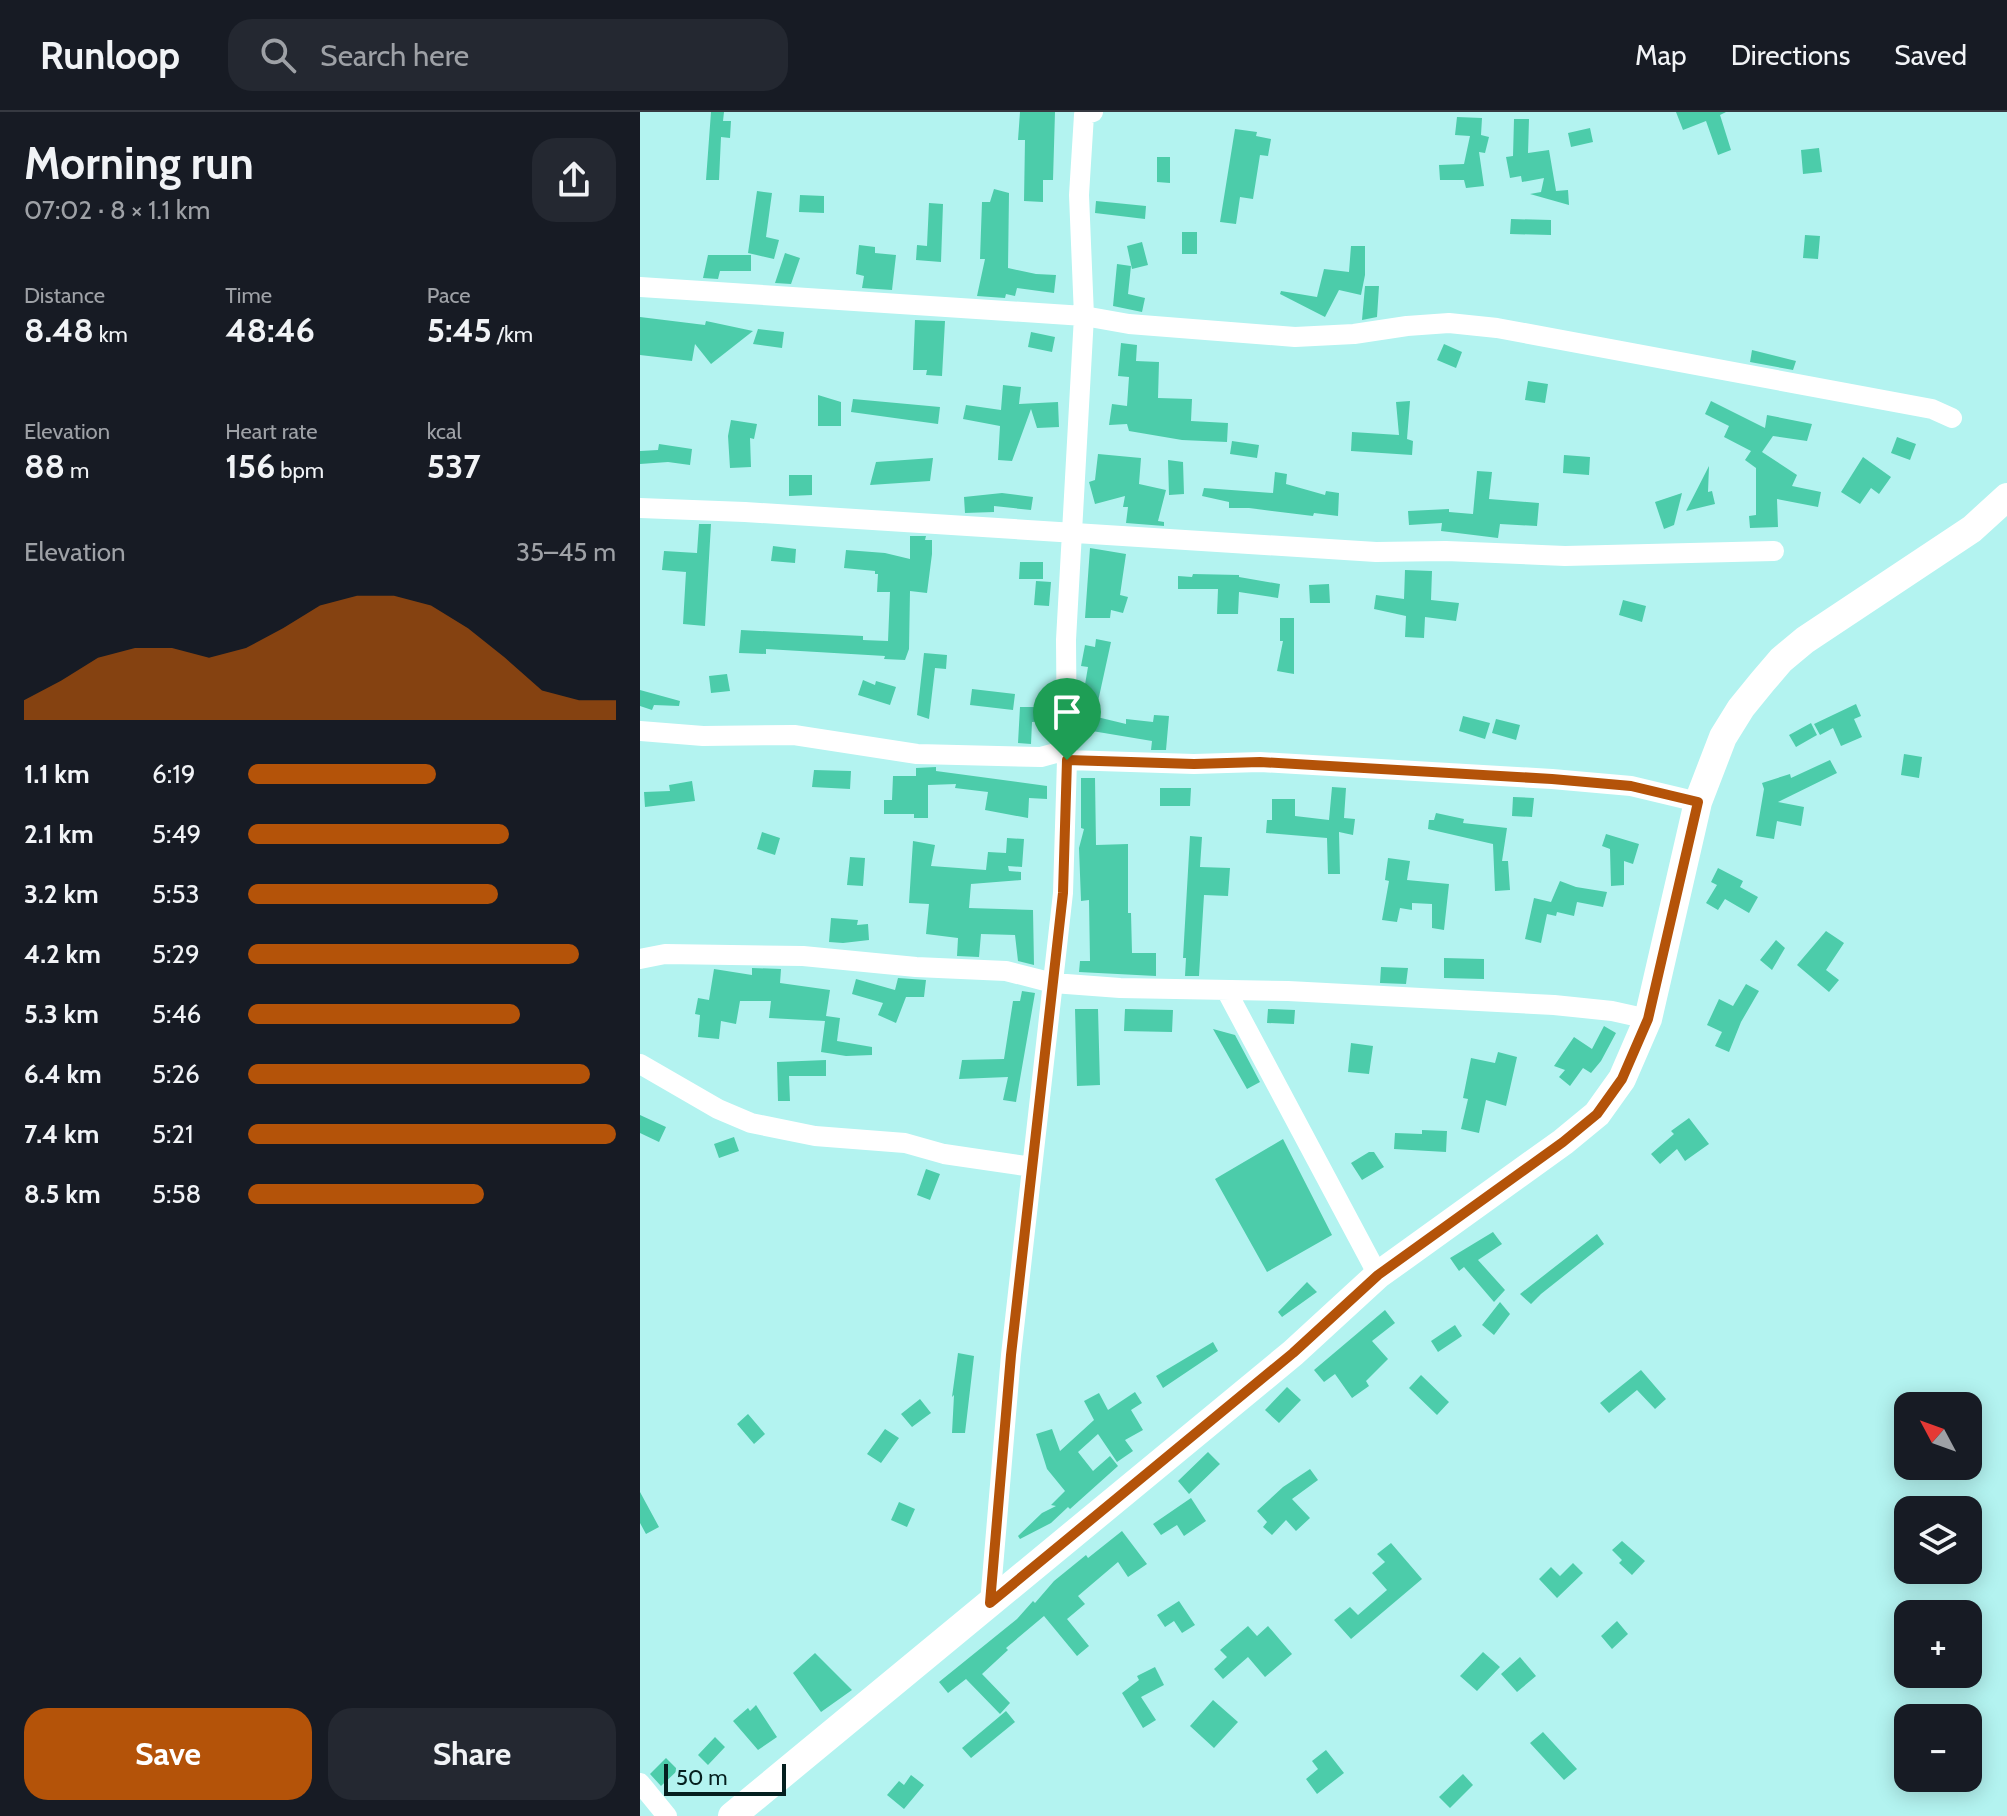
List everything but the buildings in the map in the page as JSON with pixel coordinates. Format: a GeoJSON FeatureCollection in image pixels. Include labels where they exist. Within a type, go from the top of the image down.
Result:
{"type":"FeatureCollection","features":[{"type":"Feature","properties":{"kind":"street"},"geometry":{"type":"LineString","coordinates":[[990,1603],[1011,1355],[1063,893],[1066,640],[1084,316],[1079,195],[1087,113]]}},
{"type":"Feature","properties":{"kind":"street"},"geometry":{"type":"LineString","coordinates":[[640,287],[1084,316],[1129,324],[1295,337],[1449,323],[1497,328],[1932,409],[1952,418]]}},
{"type":"Feature","properties":{"kind":"street"},"geometry":{"type":"LineString","coordinates":[[732,1816],[1293,1353],[1378,1275],[1563,1142],[1597,1114],[1622,1079],[1648,1019],[1698,802],[1723,737],[1741,708],[1781,660],[1846,611],[1972,529],[2007,497]]}},
{"type":"Feature","properties":{"kind":"street"},"geometry":{"type":"LineString","coordinates":[[640,508],[1376,552],[1446,551],[1565,556],[1774,551]]}},
{"type":"Feature","properties":{"kind":"street"},"geometry":{"type":"LineString","coordinates":[[640,731],[703,736],[794,735],[917,754],[1067,755],[1194,764],[1260,762],[1552,779],[1631,786],[1698,802]]}},
{"type":"Feature","properties":{"kind":"street"},"geometry":{"type":"LineString","coordinates":[[640,959],[665,954],[803,956],[916,967],[1006,971],[1053,983],[1120,988],[1288,991],[1554,1005],[1612,1011],[1648,1019]]}},
{"type":"Feature","properties":{"kind":"street"},"geometry":{"type":"LineString","coordinates":[[1226,990],[1378,1275]]}},
{"type":"Feature","properties":{"kind":"street"},"geometry":{"type":"LineString","coordinates":[[640,1064],[718,1109],[751,1123],[815,1136],[905,1143],[944,1154],[1032,1167]]}},
{"type":"Feature","properties":{"kind":"street"},"geometry":{"type":"LineString","coordinates":[[640,1783],[667,1816]]}},
{"type":"Feature","properties":{"kind":"route"},"geometry":{"type":"LineString","coordinates":[[1067,760],[1194,764],[1260,762],[1552,779],[1631,786],[1698,802],[1648,1019],[1622,1079],[1597,1114],[1563,1142],[1378,1275],[1293,1353],[990,1603],[1011,1355],[1063,893],[1067,760]]}}]}
